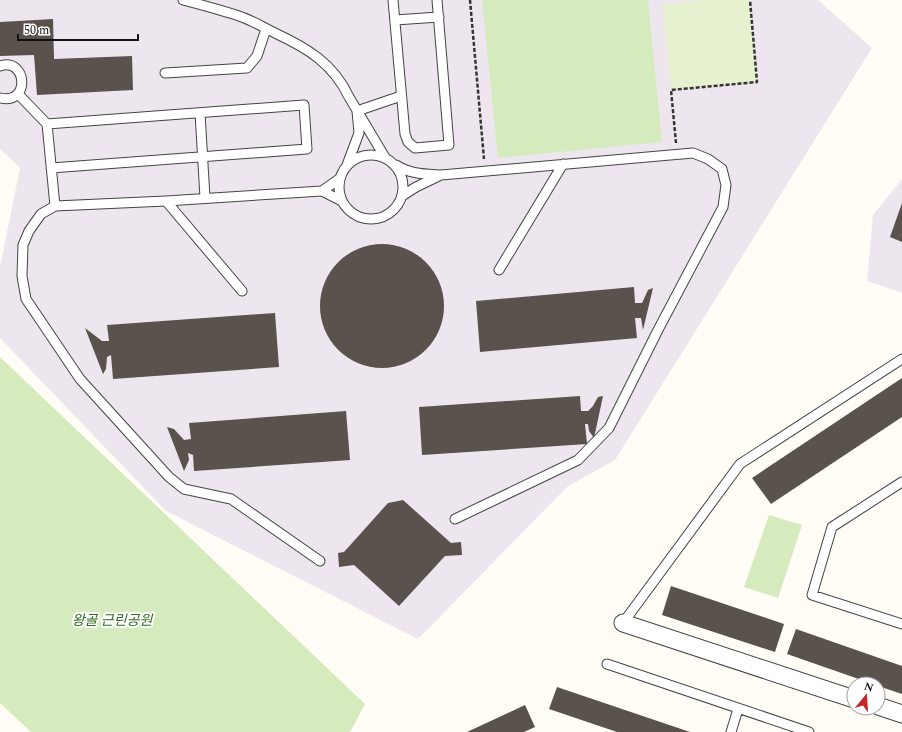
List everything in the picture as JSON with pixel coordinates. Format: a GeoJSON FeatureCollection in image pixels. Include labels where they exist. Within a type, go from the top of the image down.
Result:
{"type":"FeatureCollection","features":[{"type":"Feature","properties":{"kind":"street"},"geometry":{"type":"LineString","coordinates":[[623,623],[846,695]]}},
{"type":"Feature","properties":{"kind":"street"},"geometry":{"type":"LineString","coordinates":[[886,709],[902,714]]}},
{"type":"Feature","properties":{"kind":"lane"},"geometry":{"type":"LineString","coordinates":[[183,0],[240,16],[304,47],[321,59],[340,82],[389,161],[401,174],[403,189],[402,196],[399,204],[388,215],[374,219],[358,217],[346,208],[342,201],[339,194],[339,179]]}},
{"type":"Feature","properties":{"kind":"lane"},"geometry":{"type":"LineString","coordinates":[[393,0],[404,134],[408,142],[415,148],[449,145],[437,0]]}},
{"type":"Feature","properties":{"kind":"lane"},"geometry":{"type":"LineString","coordinates":[[395,20],[439,17]]}},
{"type":"Feature","properties":{"kind":"lane"},"geometry":{"type":"LineString","coordinates":[[165,73],[247,68],[257,56],[266,29]]}},
{"type":"Feature","properties":{"kind":"lane"},"geometry":{"type":"LineString","coordinates":[[0,66],[8,65],[14,67],[21,74],[22,85],[18,94],[13,98],[0,98]]}},
{"type":"Feature","properties":{"kind":"lane"},"geometry":{"type":"LineString","coordinates":[[18,94],[47,124],[55,206]]}},
{"type":"Feature","properties":{"kind":"lane"},"geometry":{"type":"LineString","coordinates":[[357,111],[401,96]]}},
{"type":"Feature","properties":{"kind":"lane"},"geometry":{"type":"LineString","coordinates":[[47,124],[304,105],[307,150],[51,168]]}},
{"type":"Feature","properties":{"kind":"lane"},"geometry":{"type":"LineString","coordinates":[[322,191],[339,179],[346,166],[359,133],[357,111]]}},
{"type":"Feature","properties":{"kind":"lane"},"geometry":{"type":"LineString","coordinates":[[200,112],[205,198]]}},
{"type":"Feature","properties":{"kind":"lane"},"geometry":{"type":"LineString","coordinates":[[346,166],[358,157],[365,155],[380,156],[404,170],[416,173],[441,175],[693,154],[708,159],[722,169],[726,185],[723,207],[658,330],[609,428],[578,460],[455,519]]}},
{"type":"Feature","properties":{"kind":"lane"},"geometry":{"type":"LineString","coordinates":[[498,270],[563,164]]}},
{"type":"Feature","properties":{"kind":"lane"},"geometry":{"type":"LineString","coordinates":[[402,196],[416,187],[441,175]]}},
{"type":"Feature","properties":{"kind":"lane"},"geometry":{"type":"LineString","coordinates":[[320,561],[231,499],[184,489],[169,477],[80,379],[26,299],[22,276],[23,245],[29,231],[41,214],[55,206],[166,201],[322,191],[342,201]]}},
{"type":"Feature","properties":{"kind":"lane"},"geometry":{"type":"LineString","coordinates":[[166,201],[242,291]]}},
{"type":"Feature","properties":{"kind":"lane"},"geometry":{"type":"LineString","coordinates":[[623,623],[740,464],[902,359]]}},
{"type":"Feature","properties":{"kind":"lane"},"geometry":{"type":"LineString","coordinates":[[902,482],[832,527],[812,595],[902,624]]}},
{"type":"Feature","properties":{"kind":"lane"},"geometry":{"type":"LineString","coordinates":[[607,664],[809,732]]}},
{"type":"Feature","properties":{"kind":"lane"},"geometry":{"type":"LineString","coordinates":[[731,732],[738,709]]}},
{"type":"Feature","properties":{"kind":"path"},"geometry":{"type":"LineString","coordinates":[[470,0],[485,171]]}},
{"type":"Feature","properties":{"kind":"path"},"geometry":{"type":"LineString","coordinates":[[677,155],[671,90],[758,82],[750,0]]}},
{"type":"Feature","properties":{"kind":"shaded area"},"geometry":{"type":"Polygon","coordinates":[[[0,0],[818,0],[872,48],[615,460],[567,487],[418,639],[166,511],[0,338],[0,267],[20,168],[0,149],[0,0]]]}},
{"type":"Feature","properties":{"kind":"shaded area"},"geometry":{"type":"Polygon","coordinates":[[[902,179],[902,293],[867,281],[873,215],[902,179]]]}},
{"type":"Feature","properties":{"kind":"green space"},"geometry":{"type":"Polygon","coordinates":[[[482,0],[648,0],[662,142],[498,158],[482,0]]]}},
{"type":"Feature","properties":{"kind":"green space"},"geometry":{"type":"Polygon","coordinates":[[[709,0],[750,0],[757,82],[671,90],[662,4],[709,0]]]}},
{"type":"Feature","properties":{"kind":"green space","name":"왕골 근린공원"},"geometry":{"type":"Polygon","coordinates":[[[0,357],[365,704],[350,732],[31,732],[0,703],[0,357]]]}},
{"type":"Feature","properties":{"kind":"green space"},"geometry":{"type":"Polygon","coordinates":[[[769,515],[802,525],[778,598],[744,587],[769,515]]]}},
{"type":"Feature","properties":{"kind":"building"},"geometry":{"type":"Polygon","coordinates":[[[53,19],[54,59],[132,56],[133,90],[37,95],[34,55],[0,56],[0,22],[53,19]]]}},
{"type":"Feature","properties":{"kind":"building"},"geometry":{"type":"Polygon","coordinates":[[[902,203],[902,242],[890,237],[902,203]]]}},
{"type":"Feature","properties":{"kind":"building"},"geometry":{"type":"Polygon","coordinates":[[[382,244],[394,245],[406,249],[416,254],[426,262],[434,272],[439,282],[443,294],[443,318],[439,330],[434,340],[426,350],[416,358],[406,363],[394,367],[382,368],[370,367],[358,363],[348,358],[338,350],[330,340],[325,330],[321,318],[320,306],[321,294],[325,282],[330,272],[338,262],[348,254],[358,249],[370,245],[382,244]]]}},
{"type":"Feature","properties":{"kind":"building"},"geometry":{"type":"Polygon","coordinates":[[[634,287],[635,303],[642,303],[648,290],[653,288],[643,330],[641,318],[635,318],[637,338],[480,352],[476,301],[634,287]]]}},
{"type":"Feature","properties":{"kind":"building"},"geometry":{"type":"Polygon","coordinates":[[[275,313],[279,367],[113,379],[111,355],[107,357],[106,369],[103,374],[85,328],[102,341],[109,341],[107,325],[275,313]]]}},
{"type":"Feature","properties":{"kind":"building"},"geometry":{"type":"Polygon","coordinates":[[[902,378],[902,417],[771,504],[752,478],[902,378]]]}},
{"type":"Feature","properties":{"kind":"building"},"geometry":{"type":"Polygon","coordinates":[[[580,396],[581,411],[588,411],[598,397],[603,396],[594,438],[589,431],[588,424],[585,424],[587,444],[422,455],[419,407],[580,396]]]}},
{"type":"Feature","properties":{"kind":"building"},"geometry":{"type":"Polygon","coordinates":[[[346,411],[350,460],[194,471],[193,455],[188,453],[189,460],[184,471],[167,427],[174,429],[184,440],[191,439],[189,423],[346,411]]]}},
{"type":"Feature","properties":{"kind":"building"},"geometry":{"type":"Polygon","coordinates":[[[403,500],[451,543],[461,542],[462,555],[445,556],[399,606],[354,565],[339,567],[338,553],[344,552],[388,503],[403,500]]]}},
{"type":"Feature","properties":{"kind":"building"},"geometry":{"type":"Polygon","coordinates":[[[671,586],[784,624],[775,652],[662,615],[671,586]]]}},
{"type":"Feature","properties":{"kind":"building"},"geometry":{"type":"Polygon","coordinates":[[[796,629],[902,666],[902,694],[886,689],[886,676],[850,676],[787,654],[796,629]]]}},
{"type":"Feature","properties":{"kind":"building"},"geometry":{"type":"Polygon","coordinates":[[[557,687],[690,732],[617,732],[549,709],[557,687]]]}},
{"type":"Feature","properties":{"kind":"building"},"geometry":{"type":"Polygon","coordinates":[[[525,705],[535,727],[524,732],[467,732],[525,705]]]}}]}
